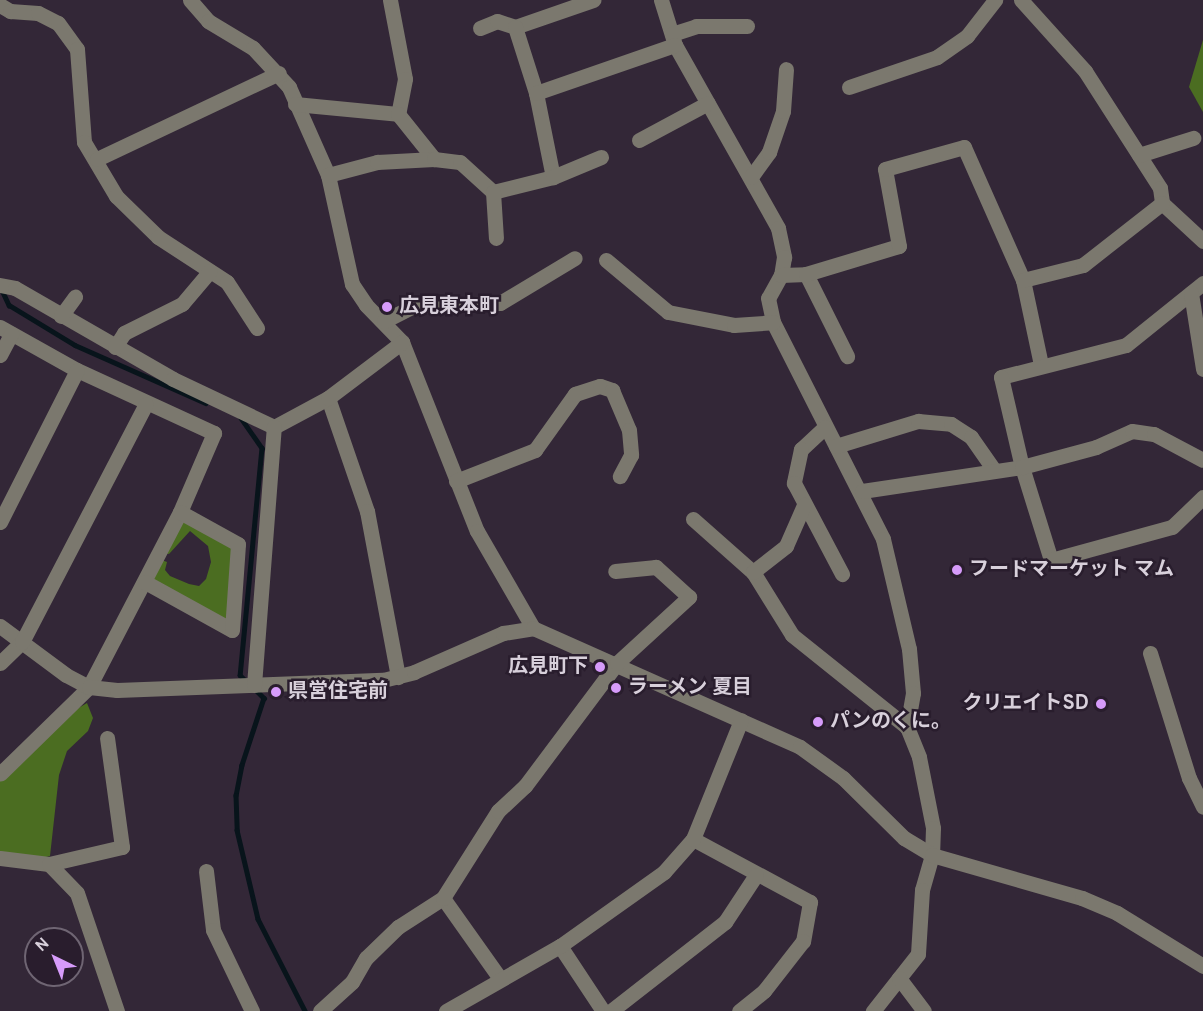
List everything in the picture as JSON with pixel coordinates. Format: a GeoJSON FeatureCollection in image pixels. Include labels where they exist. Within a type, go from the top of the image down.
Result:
{"type":"FeatureCollection","features":[{"type":"Feature","properties":{"kind":"street"},"geometry":{"type":"LineString","coordinates":[[190,0],[208,21],[253,48],[279,73],[296,104],[328,175],[352,284],[366,305],[402,342],[477,531],[533,628]]}},
{"type":"Feature","properties":{"kind":"street"},"geometry":{"type":"LineString","coordinates":[[390,0],[405,79],[398,114]]}},
{"type":"Feature","properties":{"kind":"street"},"geometry":{"type":"LineString","coordinates":[[480,28],[497,21],[515,27],[593,0]]}},
{"type":"Feature","properties":{"kind":"street"},"geometry":{"type":"LineString","coordinates":[[661,0],[673,39],[778,228],[784,257],[781,275],[768,298],[773,322],[825,427],[862,491],[882,539],[909,649],[913,693],[907,727]]}},
{"type":"Feature","properties":{"kind":"street"},"geometry":{"type":"LineString","coordinates":[[849,87],[937,57],[967,36],[995,0]]}},
{"type":"Feature","properties":{"kind":"street"},"geometry":{"type":"LineString","coordinates":[[1021,0],[1085,71],[1160,188],[1162,203],[1203,241]]}},
{"type":"Feature","properties":{"kind":"street"},"geometry":{"type":"LineString","coordinates":[[0,5],[54,21],[77,49],[84,142],[97,159],[116,196],[158,237],[227,282],[257,328]]}},
{"type":"Feature","properties":{"kind":"street"},"geometry":{"type":"LineString","coordinates":[[536,93],[673,39],[696,26],[747,26]]}},
{"type":"Feature","properties":{"kind":"street"},"geometry":{"type":"LineString","coordinates":[[515,27],[536,93],[553,177]]}},
{"type":"Feature","properties":{"kind":"street"},"geometry":{"type":"LineString","coordinates":[[750,177],[769,152],[783,111],[786,69]]}},
{"type":"Feature","properties":{"kind":"street"},"geometry":{"type":"LineString","coordinates":[[97,159],[279,73]]}},
{"type":"Feature","properties":{"kind":"street"},"geometry":{"type":"LineString","coordinates":[[639,140],[708,103]]}},
{"type":"Feature","properties":{"kind":"street"},"geometry":{"type":"LineString","coordinates":[[296,104],[398,114],[434,159]]}},
{"type":"Feature","properties":{"kind":"street"},"geometry":{"type":"LineString","coordinates":[[1139,155],[1193,138]]}},
{"type":"Feature","properties":{"kind":"street"},"geometry":{"type":"LineString","coordinates":[[781,275],[806,274],[899,246],[885,169],[964,147],[1023,280],[1041,365]]}},
{"type":"Feature","properties":{"kind":"street"},"geometry":{"type":"LineString","coordinates":[[493,192],[553,177],[601,157]]}},
{"type":"Feature","properties":{"kind":"street"},"geometry":{"type":"LineString","coordinates":[[328,175],[377,162],[434,159],[460,162],[493,192],[496,238]]}},
{"type":"Feature","properties":{"kind":"street"},"geometry":{"type":"LineString","coordinates":[[1023,280],[1083,266],[1162,203]]}},
{"type":"Feature","properties":{"kind":"street"},"geometry":{"type":"LineString","coordinates":[[384,321],[413,306],[500,303],[575,258]]}},
{"type":"Feature","properties":{"kind":"street"},"geometry":{"type":"LineString","coordinates":[[606,260],[668,312],[724,324],[773,322]]}},
{"type":"Feature","properties":{"kind":"street"},"geometry":{"type":"LineString","coordinates":[[115,347],[124,333],[182,304],[210,271]]}},
{"type":"Feature","properties":{"kind":"street"},"geometry":{"type":"LineString","coordinates":[[806,274],[846,356]]}},
{"type":"Feature","properties":{"kind":"street"},"geometry":{"type":"LineString","coordinates":[[1203,283],[1126,345],[1001,377],[1022,467],[1051,560],[1172,527],[1203,496]]}},
{"type":"Feature","properties":{"kind":"street"},"geometry":{"type":"LineString","coordinates":[[0,285],[15,288],[115,347],[274,427]]}},
{"type":"Feature","properties":{"kind":"street"},"geometry":{"type":"LineString","coordinates":[[1191,293],[1203,369]]}},
{"type":"Feature","properties":{"kind":"street"},"geometry":{"type":"LineString","coordinates":[[61,316],[75,297]]}},
{"type":"Feature","properties":{"kind":"street"},"geometry":{"type":"LineString","coordinates":[[0,355],[6,331],[146,404],[214,433],[180,512],[90,687],[0,774]]}},
{"type":"Feature","properties":{"kind":"street"},"geometry":{"type":"LineString","coordinates":[[274,427],[328,398],[402,342]]}},
{"type":"Feature","properties":{"kind":"street"},"geometry":{"type":"LineString","coordinates":[[0,522],[77,370]]}},
{"type":"Feature","properties":{"kind":"street"},"geometry":{"type":"LineString","coordinates":[[456,481],[535,450],[575,394],[600,386],[612,390],[629,430],[631,455],[620,476]]}},
{"type":"Feature","properties":{"kind":"street"},"geometry":{"type":"LineString","coordinates":[[328,398],[367,511],[398,677]]}},
{"type":"Feature","properties":{"kind":"street"},"geometry":{"type":"LineString","coordinates":[[0,663],[22,642],[146,404]]}},
{"type":"Feature","properties":{"kind":"street"},"geometry":{"type":"LineString","coordinates":[[836,446],[895,426],[918,422],[951,424],[970,437],[994,470]]}},
{"type":"Feature","properties":{"kind":"street"},"geometry":{"type":"LineString","coordinates":[[254,685],[274,427]]}},
{"type":"Feature","properties":{"kind":"street"},"geometry":{"type":"LineString","coordinates":[[825,427],[801,449],[794,483],[842,574]]}},
{"type":"Feature","properties":{"kind":"street"},"geometry":{"type":"LineString","coordinates":[[862,491],[1022,467],[1096,447],[1132,430],[1154,434],[1203,460]]}},
{"type":"Feature","properties":{"kind":"street"},"geometry":{"type":"LineString","coordinates":[[753,572],[786,546],[804,505]]}},
{"type":"Feature","properties":{"kind":"street"},"geometry":{"type":"LineString","coordinates":[[145,582],[232,630],[238,544],[180,512]]}},
{"type":"Feature","properties":{"kind":"street"},"geometry":{"type":"LineString","coordinates":[[693,519],[753,572],[792,635],[907,727],[919,757],[933,828],[932,855],[922,890],[918,954],[872,1009]]}},
{"type":"Feature","properties":{"kind":"street"},"geometry":{"type":"LineString","coordinates":[[320,1011],[352,982],[366,958],[398,927],[443,898],[498,811],[525,786],[617,663],[689,597],[656,567],[615,571]]}},
{"type":"Feature","properties":{"kind":"street"},"geometry":{"type":"LineString","coordinates":[[0,626],[66,675],[90,687],[117,690],[398,677],[503,633],[533,628],[617,663],[800,747],[843,778],[904,838],[932,855],[1082,898],[1117,913],[1203,966]]}},
{"type":"Feature","properties":{"kind":"street"},"geometry":{"type":"LineString","coordinates":[[1150,653],[1189,778],[1203,807]]}},
{"type":"Feature","properties":{"kind":"street"},"geometry":{"type":"LineString","coordinates":[[446,1011],[499,977],[560,946],[664,872],[693,839],[741,720]]}},
{"type":"Feature","properties":{"kind":"street"},"geometry":{"type":"LineString","coordinates":[[3,864],[49,864],[122,848],[107,738]]}},
{"type":"Feature","properties":{"kind":"street"},"geometry":{"type":"LineString","coordinates":[[693,839],[756,875],[810,902],[803,941],[764,991],[739,1011]]}},
{"type":"Feature","properties":{"kind":"street"},"geometry":{"type":"LineString","coordinates":[[49,864],[77,893],[117,1011]]}},
{"type":"Feature","properties":{"kind":"street"},"geometry":{"type":"LineString","coordinates":[[206,871],[213,930],[252,1011]]}},
{"type":"Feature","properties":{"kind":"street"},"geometry":{"type":"LineString","coordinates":[[611,1011],[725,922],[756,875]]}},
{"type":"Feature","properties":{"kind":"street"},"geometry":{"type":"LineString","coordinates":[[443,898],[499,977]]}},
{"type":"Feature","properties":{"kind":"street"},"geometry":{"type":"LineString","coordinates":[[560,946],[603,1011]]}},
{"type":"Feature","properties":{"kind":"street"},"geometry":{"type":"LineString","coordinates":[[899,978],[924,1011]]}},
{"type":"Feature","properties":{"kind":"green space"},"geometry":{"type":"Polygon","coordinates":[[[1203,40],[1203,112],[1189,87],[1203,40]]]}},
{"type":"Feature","properties":{"kind":"green space"},"geometry":{"type":"Polygon","coordinates":[[[181,514],[233,546],[230,623],[149,581],[159,559],[167,562],[165,570],[170,576],[199,586],[206,579],[211,562],[208,546],[190,531],[169,554],[163,553],[181,514]]]}},
{"type":"Feature","properties":{"kind":"green space"},"geometry":{"type":"Polygon","coordinates":[[[87,703],[93,718],[88,731],[67,751],[59,775],[50,856],[30,861],[0,852],[0,780],[70,713],[87,703]]]}},
{"type":"Feature","properties":{"kind":"waterway"},"geometry":{"type":"LineString","coordinates":[[2,290],[9,305],[75,345],[206,403]]}},
{"type":"Feature","properties":{"kind":"waterway"},"geometry":{"type":"LineString","coordinates":[[241,418],[262,448],[240,675],[246,681]]}},
{"type":"Feature","properties":{"kind":"waterway"},"geometry":{"type":"LineString","coordinates":[[255,689],[264,698],[242,765],[236,795],[237,830],[258,919],[305,1011]]}},
{"type":"Feature","properties":{"kind":"place","name":"広見東本町"},"geometry":{"type":"Point","coordinates":[387,307]}},
{"type":"Feature","properties":{"kind":"place","name":"フードマーケット マム"},"geometry":{"type":"Point","coordinates":[957,570]}},
{"type":"Feature","properties":{"kind":"place","name":"広見町下"},"geometry":{"type":"Point","coordinates":[600,667]}},
{"type":"Feature","properties":{"kind":"place","name":"ラーメン 夏目"},"geometry":{"type":"Point","coordinates":[616,688]}},
{"type":"Feature","properties":{"kind":"place","name":"県営住宅前"},"geometry":{"type":"Point","coordinates":[276,692]}},
{"type":"Feature","properties":{"kind":"place","name":"クリエイトSD"},"geometry":{"type":"Point","coordinates":[1101,704]}},
{"type":"Feature","properties":{"kind":"place","name":"パンのくに。"},"geometry":{"type":"Point","coordinates":[818,722]}}]}
